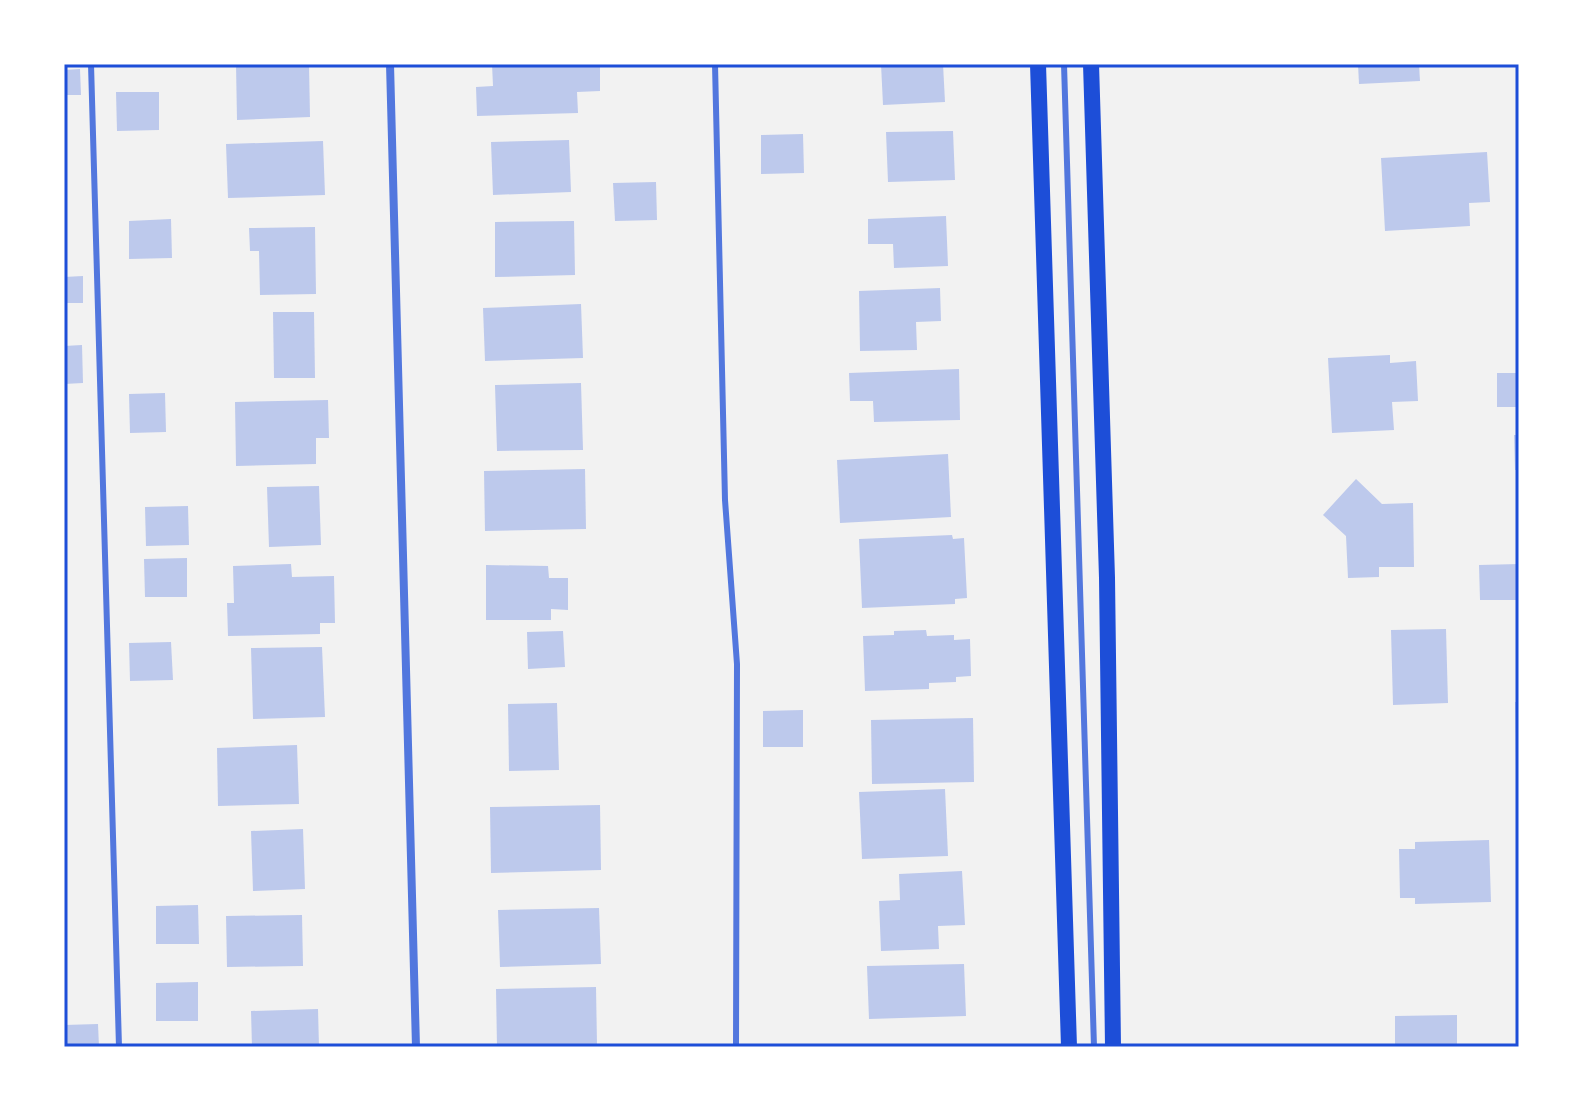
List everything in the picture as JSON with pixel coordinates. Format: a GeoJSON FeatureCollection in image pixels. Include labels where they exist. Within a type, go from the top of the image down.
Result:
{"type":"FeatureCollection","features":[{"type":"Feature","properties":{"kind":"main road"},"geometry":{"type":"LineString","coordinates":[[1038,64],[1069,1047]]}},
{"type":"Feature","properties":{"kind":"main road"},"geometry":{"type":"LineString","coordinates":[[1091,64],[1107,578],[1113,1047]]}},
{"type":"Feature","properties":{"kind":"street"},"geometry":{"type":"LineString","coordinates":[[390,64],[416,1047]]}},
{"type":"Feature","properties":{"kind":"lane"},"geometry":{"type":"LineString","coordinates":[[91,64],[119,1047]]}},
{"type":"Feature","properties":{"kind":"lane"},"geometry":{"type":"LineString","coordinates":[[715,64],[725,500],[737,664],[736,1047]]}},
{"type":"Feature","properties":{"kind":"lane"},"geometry":{"type":"LineString","coordinates":[[1064,64],[1094,1047]]}},
{"type":"Feature","properties":{"kind":"building"},"geometry":{"type":"Polygon","coordinates":[[[236,64],[309,64],[310,117],[237,120],[236,64]]]}},
{"type":"Feature","properties":{"kind":"building"},"geometry":{"type":"Polygon","coordinates":[[[492,64],[600,64],[600,91],[577,92],[578,113],[477,116],[476,87],[493,86],[492,64]]]}},
{"type":"Feature","properties":{"kind":"building"},"geometry":{"type":"Polygon","coordinates":[[[881,64],[943,64],[945,102],[883,105],[881,64]]]}},
{"type":"Feature","properties":{"kind":"building"},"geometry":{"type":"Polygon","coordinates":[[[1358,64],[1419,64],[1420,81],[1359,84],[1358,64]]]}},
{"type":"Feature","properties":{"kind":"building"},"geometry":{"type":"Polygon","coordinates":[[[80,69],[81,95],[64,95],[64,70],[80,69]]]}},
{"type":"Feature","properties":{"kind":"building"},"geometry":{"type":"Polygon","coordinates":[[[116,92],[159,92],[159,130],[117,131],[116,92]]]}},
{"type":"Feature","properties":{"kind":"building"},"geometry":{"type":"Polygon","coordinates":[[[953,131],[955,180],[888,182],[886,132],[953,131]]]}},
{"type":"Feature","properties":{"kind":"building"},"geometry":{"type":"Polygon","coordinates":[[[803,134],[804,173],[761,174],[761,135],[803,134]]]}},
{"type":"Feature","properties":{"kind":"building"},"geometry":{"type":"Polygon","coordinates":[[[569,140],[571,192],[493,195],[491,142],[569,140]]]}},
{"type":"Feature","properties":{"kind":"building"},"geometry":{"type":"Polygon","coordinates":[[[323,141],[325,195],[228,198],[226,144],[323,141]]]}},
{"type":"Feature","properties":{"kind":"building"},"geometry":{"type":"Polygon","coordinates":[[[1487,152],[1490,202],[1469,203],[1470,226],[1385,231],[1381,158],[1487,152]]]}},
{"type":"Feature","properties":{"kind":"building"},"geometry":{"type":"Polygon","coordinates":[[[656,182],[657,220],[615,221],[613,183],[656,182]]]}},
{"type":"Feature","properties":{"kind":"building"},"geometry":{"type":"Polygon","coordinates":[[[946,216],[948,266],[894,268],[893,244],[868,244],[868,219],[946,216]]]}},
{"type":"Feature","properties":{"kind":"building"},"geometry":{"type":"Polygon","coordinates":[[[171,219],[172,258],[129,259],[129,221],[171,219]]]}},
{"type":"Feature","properties":{"kind":"building"},"geometry":{"type":"Polygon","coordinates":[[[574,221],[575,275],[495,277],[495,222],[574,221]]]}},
{"type":"Feature","properties":{"kind":"building"},"geometry":{"type":"Polygon","coordinates":[[[315,227],[316,294],[260,295],[259,251],[250,251],[249,228],[315,227]]]}},
{"type":"Feature","properties":{"kind":"building"},"geometry":{"type":"Polygon","coordinates":[[[83,276],[83,303],[64,303],[64,277],[83,276]]]}},
{"type":"Feature","properties":{"kind":"building"},"geometry":{"type":"Polygon","coordinates":[[[940,288],[941,321],[916,322],[917,350],[860,351],[859,291],[940,288]]]}},
{"type":"Feature","properties":{"kind":"building"},"geometry":{"type":"Polygon","coordinates":[[[581,304],[583,358],[485,361],[483,308],[581,304]]]}},
{"type":"Feature","properties":{"kind":"building"},"geometry":{"type":"Polygon","coordinates":[[[273,312],[314,312],[315,378],[274,378],[273,312]]]}},
{"type":"Feature","properties":{"kind":"building"},"geometry":{"type":"Polygon","coordinates":[[[82,345],[83,383],[64,384],[64,346],[82,345]]]}},
{"type":"Feature","properties":{"kind":"building"},"geometry":{"type":"Polygon","coordinates":[[[1390,355],[1390,363],[1416,361],[1418,401],[1392,402],[1394,430],[1332,433],[1328,358],[1390,355]]]}},
{"type":"Feature","properties":{"kind":"building"},"geometry":{"type":"Polygon","coordinates":[[[959,369],[960,420],[874,422],[873,401],[850,401],[849,373],[959,369]]]}},
{"type":"Feature","properties":{"kind":"building"},"geometry":{"type":"Polygon","coordinates":[[[1497,373],[1519,373],[1519,407],[1497,407],[1497,373]]]}},
{"type":"Feature","properties":{"kind":"building"},"geometry":{"type":"Polygon","coordinates":[[[581,383],[583,450],[497,451],[495,385],[581,383]]]}},
{"type":"Feature","properties":{"kind":"building"},"geometry":{"type":"Polygon","coordinates":[[[165,393],[166,432],[130,433],[129,394],[165,393]]]}},
{"type":"Feature","properties":{"kind":"building"},"geometry":{"type":"Polygon","coordinates":[[[328,400],[329,438],[316,438],[316,464],[236,466],[235,402],[328,400]]]}},
{"type":"Feature","properties":{"kind":"building"},"geometry":{"type":"Polygon","coordinates":[[[1514,435],[1519,435],[1519,470],[1515,470],[1514,435]]]}},
{"type":"Feature","properties":{"kind":"building"},"geometry":{"type":"Polygon","coordinates":[[[948,454],[951,517],[840,523],[837,460],[948,454]]]}},
{"type":"Feature","properties":{"kind":"building"},"geometry":{"type":"Polygon","coordinates":[[[585,469],[586,529],[485,531],[484,471],[585,469]]]}},
{"type":"Feature","properties":{"kind":"building"},"geometry":{"type":"Polygon","coordinates":[[[1356,479],[1382,504],[1413,503],[1414,567],[1379,567],[1379,577],[1348,578],[1346,536],[1323,515],[1356,479]]]}},
{"type":"Feature","properties":{"kind":"building"},"geometry":{"type":"Polygon","coordinates":[[[319,486],[321,545],[269,547],[267,487],[319,486]]]}},
{"type":"Feature","properties":{"kind":"building"},"geometry":{"type":"Polygon","coordinates":[[[188,506],[189,545],[146,546],[145,507],[188,506]]]}},
{"type":"Feature","properties":{"kind":"building"},"geometry":{"type":"Polygon","coordinates":[[[952,535],[953,539],[964,538],[967,598],[955,599],[955,604],[862,608],[859,539],[952,535]]]}},
{"type":"Feature","properties":{"kind":"building"},"geometry":{"type":"Polygon","coordinates":[[[187,558],[187,597],[145,597],[144,559],[187,558]]]}},
{"type":"Feature","properties":{"kind":"building"},"geometry":{"type":"Polygon","coordinates":[[[291,564],[292,577],[334,576],[335,623],[320,623],[320,634],[228,636],[227,603],[234,603],[233,566],[291,564]]]}},
{"type":"Feature","properties":{"kind":"building"},"geometry":{"type":"Polygon","coordinates":[[[1519,564],[1519,600],[1480,600],[1479,565],[1519,564]]]}},
{"type":"Feature","properties":{"kind":"building"},"geometry":{"type":"Polygon","coordinates":[[[486,565],[548,566],[549,578],[568,578],[568,610],[551,609],[551,620],[486,620],[486,565]]]}},
{"type":"Feature","properties":{"kind":"building"},"geometry":{"type":"Polygon","coordinates":[[[1446,629],[1448,703],[1393,705],[1391,630],[1446,629]]]}},
{"type":"Feature","properties":{"kind":"building"},"geometry":{"type":"Polygon","coordinates":[[[926,630],[927,636],[954,635],[954,640],[970,639],[971,676],[956,677],[956,682],[929,683],[929,689],[865,691],[863,636],[926,630]]]}},
{"type":"Feature","properties":{"kind":"building"},"geometry":{"type":"Polygon","coordinates":[[[563,631],[565,667],[528,669],[527,632],[563,631]]]}},
{"type":"Feature","properties":{"kind":"building"},"geometry":{"type":"Polygon","coordinates":[[[171,642],[173,680],[130,681],[129,643],[171,642]]]}},
{"type":"Feature","properties":{"kind":"building"},"geometry":{"type":"Polygon","coordinates":[[[322,647],[325,717],[253,719],[251,648],[322,647]]]}},
{"type":"Feature","properties":{"kind":"building"},"geometry":{"type":"Polygon","coordinates":[[[1515,702],[1519,702],[1519,767],[1516,767],[1515,702]]]}},
{"type":"Feature","properties":{"kind":"building"},"geometry":{"type":"Polygon","coordinates":[[[557,703],[559,770],[509,771],[508,704],[557,703]]]}},
{"type":"Feature","properties":{"kind":"building"},"geometry":{"type":"Polygon","coordinates":[[[803,710],[803,747],[763,747],[763,711],[803,710]]]}},
{"type":"Feature","properties":{"kind":"building"},"geometry":{"type":"Polygon","coordinates":[[[973,718],[974,782],[872,784],[871,720],[973,718]]]}},
{"type":"Feature","properties":{"kind":"building"},"geometry":{"type":"Polygon","coordinates":[[[297,745],[299,804],[218,806],[217,748],[297,745]]]}},
{"type":"Feature","properties":{"kind":"building"},"geometry":{"type":"Polygon","coordinates":[[[945,789],[948,856],[862,859],[859,792],[945,789]]]}},
{"type":"Feature","properties":{"kind":"building"},"geometry":{"type":"Polygon","coordinates":[[[600,805],[601,870],[491,873],[490,807],[600,805]]]}},
{"type":"Feature","properties":{"kind":"building"},"geometry":{"type":"Polygon","coordinates":[[[303,829],[305,889],[253,891],[251,831],[303,829]]]}},
{"type":"Feature","properties":{"kind":"building"},"geometry":{"type":"Polygon","coordinates":[[[1489,840],[1491,902],[1415,904],[1415,898],[1400,898],[1399,849],[1415,849],[1415,842],[1489,840]]]}},
{"type":"Feature","properties":{"kind":"building"},"geometry":{"type":"Polygon","coordinates":[[[962,871],[965,925],[938,926],[939,949],[881,951],[879,901],[900,900],[899,874],[962,871]]]}},
{"type":"Feature","properties":{"kind":"building"},"geometry":{"type":"Polygon","coordinates":[[[198,905],[199,944],[156,944],[156,906],[198,905]]]}},
{"type":"Feature","properties":{"kind":"building"},"geometry":{"type":"Polygon","coordinates":[[[599,908],[601,964],[500,967],[498,910],[599,908]]]}},
{"type":"Feature","properties":{"kind":"building"},"geometry":{"type":"Polygon","coordinates":[[[302,915],[303,966],[227,967],[226,916],[302,915]]]}},
{"type":"Feature","properties":{"kind":"building"},"geometry":{"type":"Polygon","coordinates":[[[964,964],[966,1016],[869,1019],[867,966],[964,964]]]}},
{"type":"Feature","properties":{"kind":"building"},"geometry":{"type":"Polygon","coordinates":[[[198,982],[198,1021],[156,1021],[156,983],[198,982]]]}},
{"type":"Feature","properties":{"kind":"building"},"geometry":{"type":"Polygon","coordinates":[[[596,987],[597,1045],[497,1047],[496,989],[596,987]]]}},
{"type":"Feature","properties":{"kind":"building"},"geometry":{"type":"Polygon","coordinates":[[[318,1009],[319,1047],[252,1047],[251,1011],[318,1009]]]}},
{"type":"Feature","properties":{"kind":"building"},"geometry":{"type":"Polygon","coordinates":[[[1457,1015],[1457,1047],[1395,1047],[1395,1016],[1457,1015]]]}},
{"type":"Feature","properties":{"kind":"building"},"geometry":{"type":"Polygon","coordinates":[[[98,1024],[99,1047],[64,1047],[64,1025],[98,1024]]]}}]}
